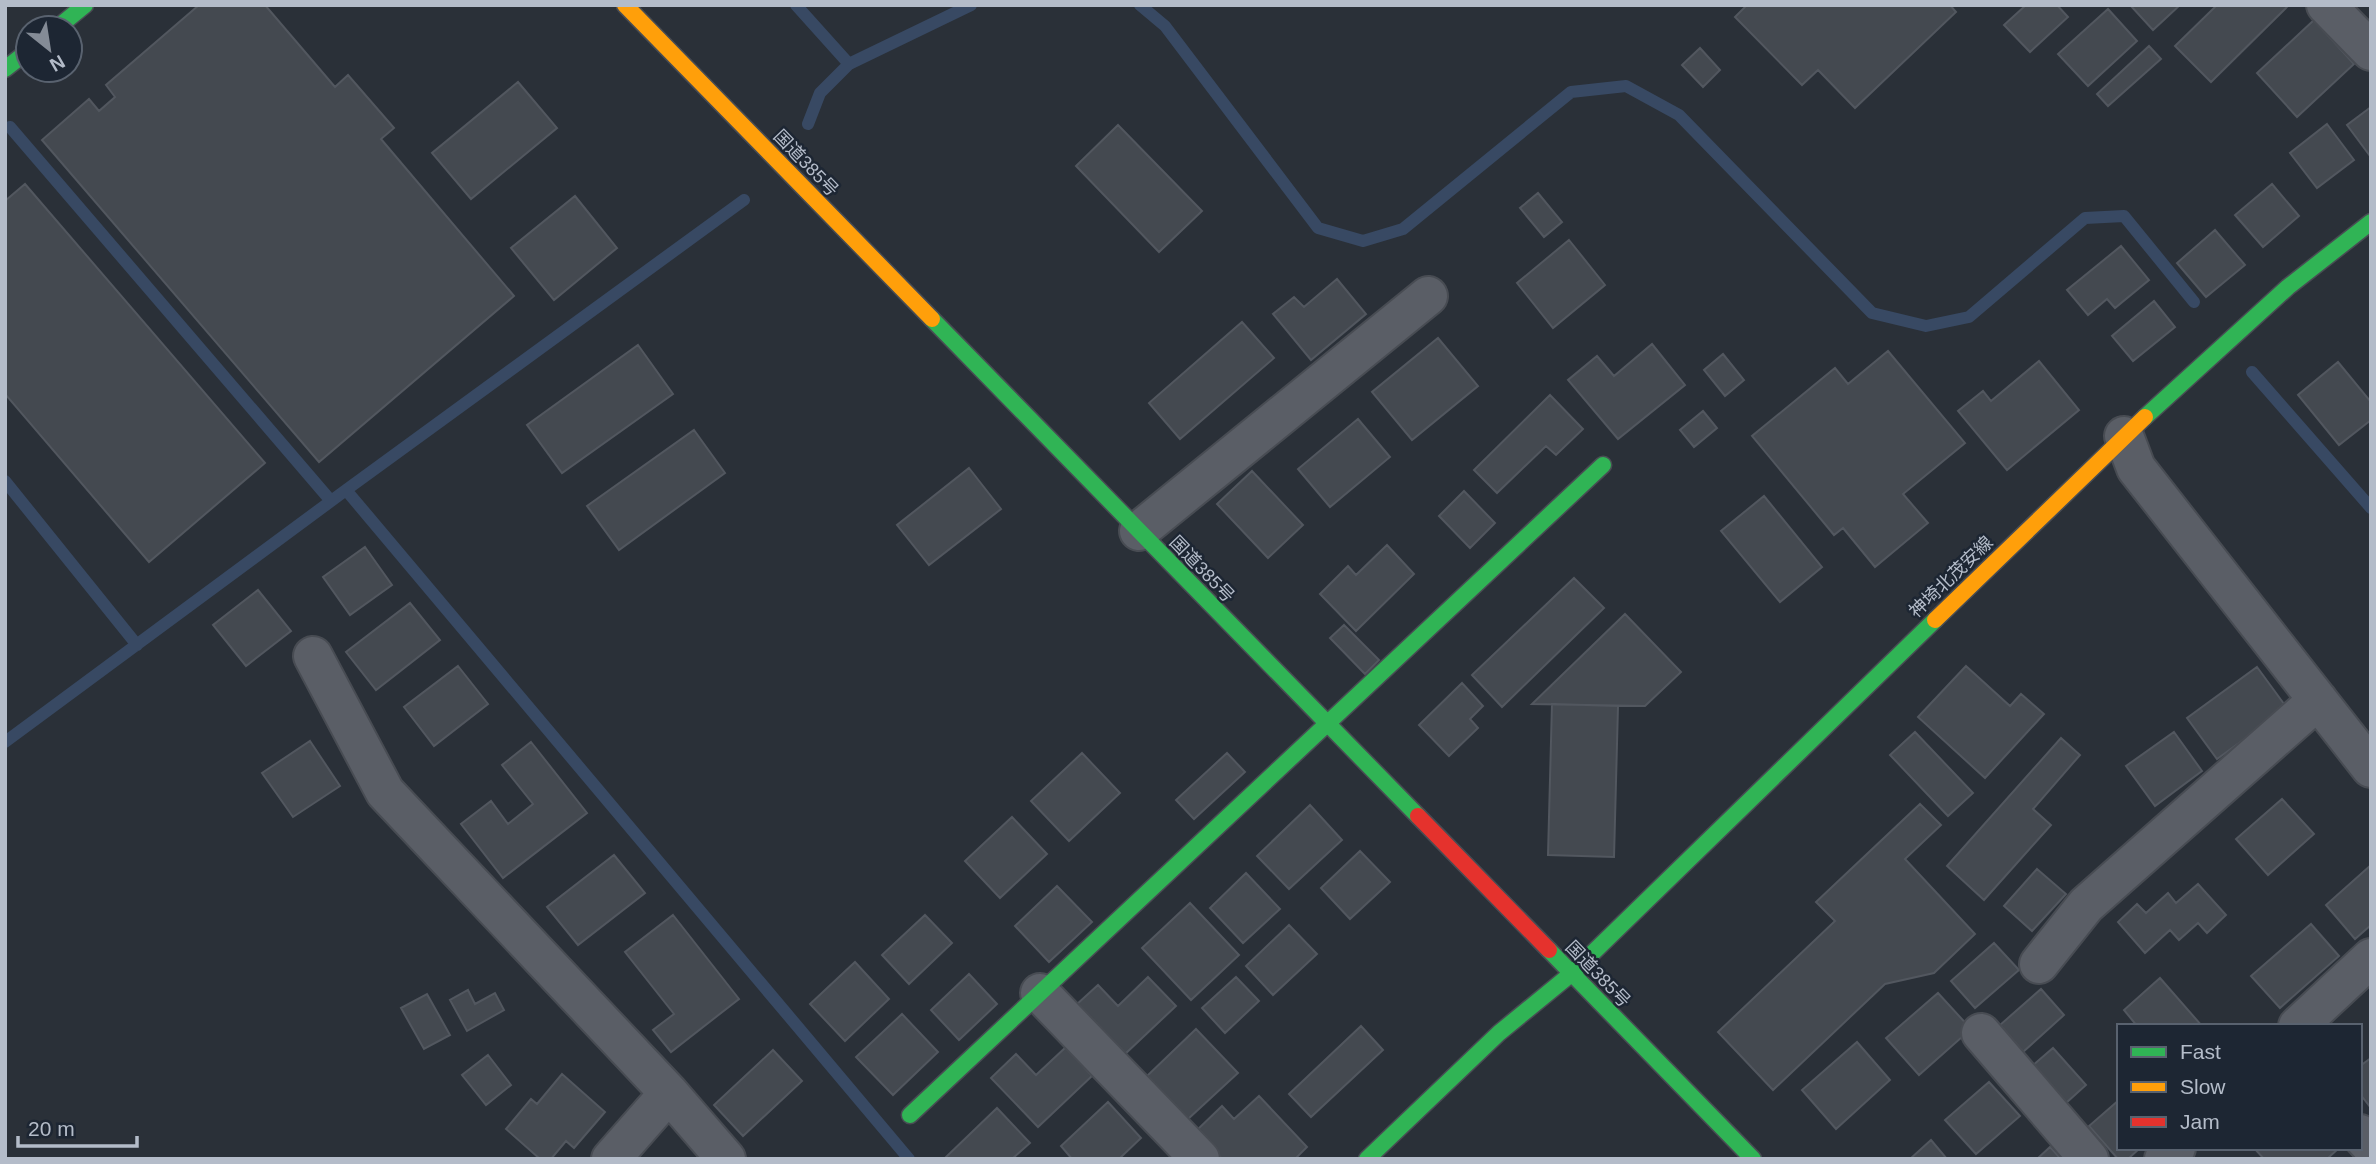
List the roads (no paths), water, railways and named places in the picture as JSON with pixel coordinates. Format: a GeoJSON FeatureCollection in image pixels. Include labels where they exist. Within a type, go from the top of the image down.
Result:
{"type":"FeatureCollection","features":[{"type":"Feature","properties":{"kind":"main road","name":"国道385号"},"geometry":{"type":"LineString","coordinates":[[625,5],[1753,1159]]}},
{"type":"Feature","properties":{"kind":"main road","name":"神埼北茂安線"},"geometry":{"type":"LineString","coordinates":[[1367,1159],[1499,1034],[1571,974],[2124,436],[2288,287],[2371,222]]}},
{"type":"Feature","properties":{"kind":"main road"},"geometry":{"type":"LineString","coordinates":[[910,1115],[1603,465]]}},
{"type":"Feature","properties":{"kind":"street"},"geometry":{"type":"LineString","coordinates":[[2326,5],[2371,51]]}},
{"type":"Feature","properties":{"kind":"street"},"geometry":{"type":"LineString","coordinates":[[1139,531],[1428,296]]}},
{"type":"Feature","properties":{"kind":"street"},"geometry":{"type":"LineString","coordinates":[[2124,436],[2136,468],[2371,768]]}},
{"type":"Feature","properties":{"kind":"street"},"geometry":{"type":"LineString","coordinates":[[313,656],[385,792],[669,1093],[726,1159]]}},
{"type":"Feature","properties":{"kind":"street"},"geometry":{"type":"LineString","coordinates":[[2039,964],[2087,905],[2318,700]]}},
{"type":"Feature","properties":{"kind":"street"},"geometry":{"type":"LineString","coordinates":[[2300,1024],[2371,958]]}},
{"type":"Feature","properties":{"kind":"street"},"geometry":{"type":"LineString","coordinates":[[1040,993],[1200,1159]]}},
{"type":"Feature","properties":{"kind":"street"},"geometry":{"type":"LineString","coordinates":[[1981,1033],[2089,1159]]}},
{"type":"Feature","properties":{"kind":"street"},"geometry":{"type":"LineString","coordinates":[[611,1159],[669,1093]]}},
{"type":"Feature","properties":{"kind":"waterway"},"geometry":{"type":"LineString","coordinates":[[796,5],[849,64]]}},
{"type":"Feature","properties":{"kind":"waterway"},"geometry":{"type":"LineString","coordinates":[[808,124],[820,93],[849,64],[971,5]]}},
{"type":"Feature","properties":{"kind":"waterway"},"geometry":{"type":"LineString","coordinates":[[1140,5],[1165,26],[1318,228],[1363,241],[1403,229],[1571,92],[1626,86],[1679,115],[1872,313],[1926,326],[1969,317],[2085,218],[2124,216],[2194,302]]}},
{"type":"Feature","properties":{"kind":"waterway"},"geometry":{"type":"LineString","coordinates":[[10,127],[331,501]]}},
{"type":"Feature","properties":{"kind":"waterway"},"geometry":{"type":"LineString","coordinates":[[5,742],[744,200]]}},
{"type":"Feature","properties":{"kind":"waterway"},"geometry":{"type":"LineString","coordinates":[[2252,372],[2371,508]]}},
{"type":"Feature","properties":{"kind":"waterway"},"geometry":{"type":"LineString","coordinates":[[5,481],[137,645]]}},
{"type":"Feature","properties":{"kind":"waterway"},"geometry":{"type":"LineString","coordinates":[[346,490],[909,1159]]}}]}
